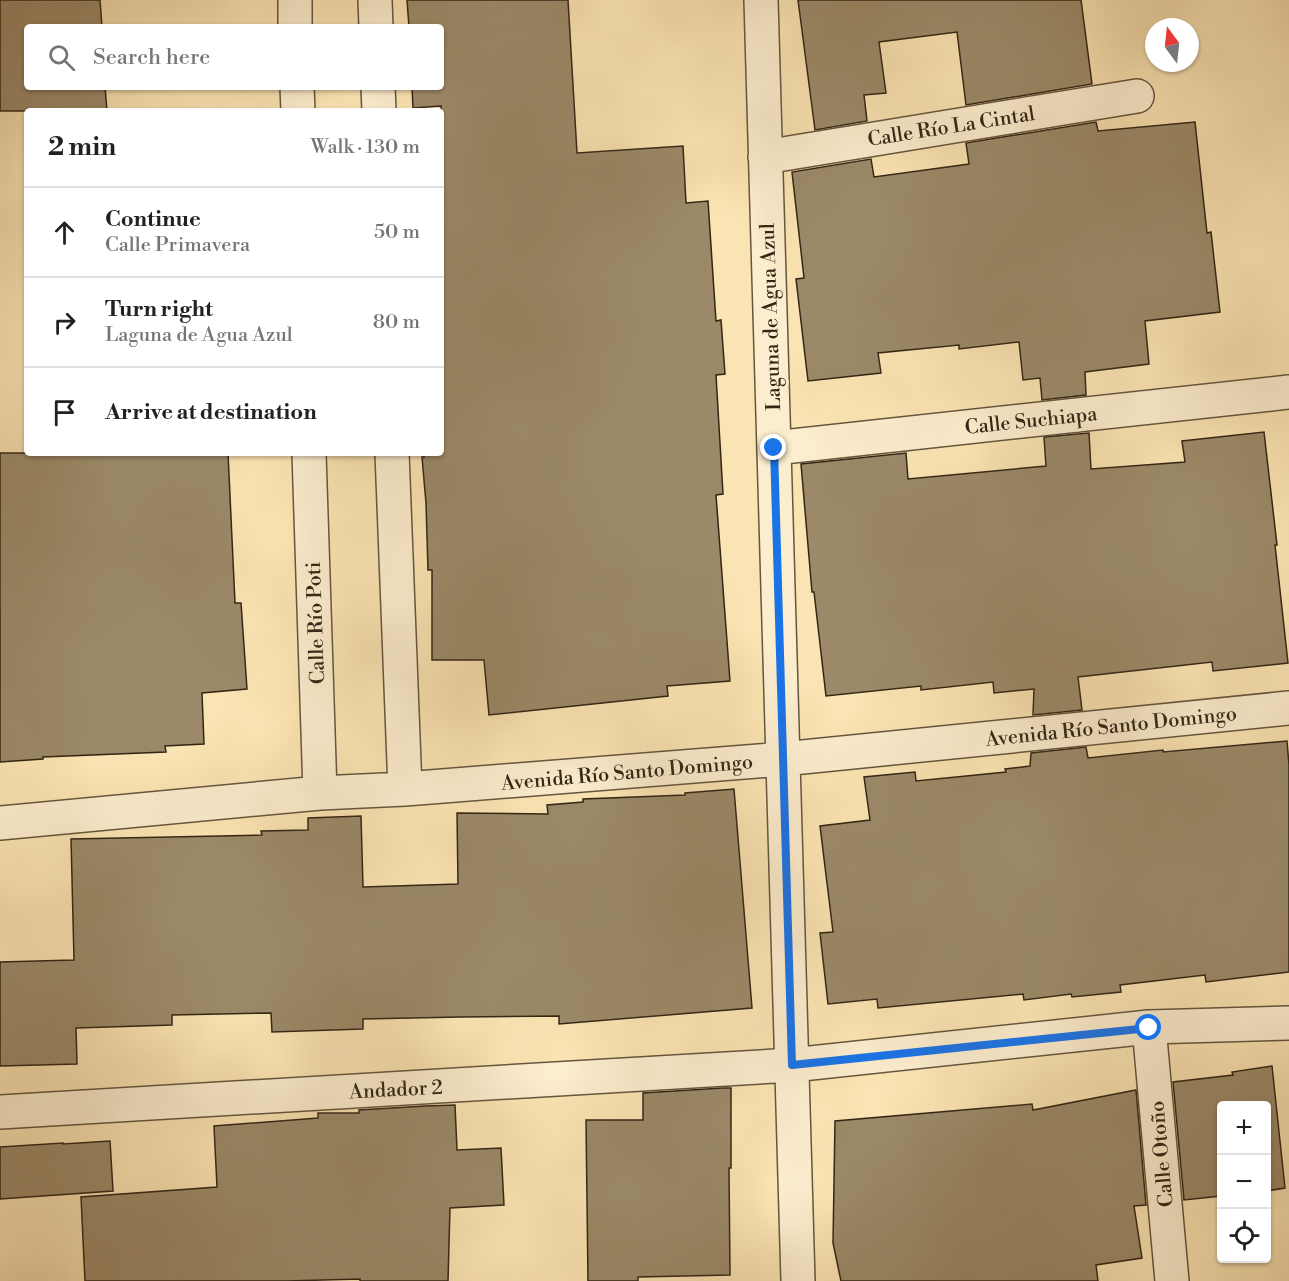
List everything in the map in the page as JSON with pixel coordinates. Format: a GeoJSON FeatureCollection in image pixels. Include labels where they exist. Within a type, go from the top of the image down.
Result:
{"type":"FeatureCollection","features":[{"type":"Feature","properties":{"kind":"street"},"geometry":{"type":"LineString","coordinates":[[295,0],[296,24]]}},
{"type":"Feature","properties":{"kind":"street"},"geometry":{"type":"LineString","coordinates":[[375,0],[376,24]]}},
{"type":"Feature","properties":{"kind":"street","name":"Laguna de Agua Azul"},"geometry":{"type":"LineString","coordinates":[[761,0],[798,1281]]}},
{"type":"Feature","properties":{"kind":"street"},"geometry":{"type":"LineString","coordinates":[[297,90],[298,108]]}},
{"type":"Feature","properties":{"kind":"street"},"geometry":{"type":"LineString","coordinates":[[378,90],[379,108]]}},
{"type":"Feature","properties":{"kind":"street","name":"Calle Río La Cintal"},"geometry":{"type":"LineString","coordinates":[[765,157],[1137,96]]}},
{"type":"Feature","properties":{"kind":"street","name":"Calle Suchiapa"},"geometry":{"type":"LineString","coordinates":[[774,448],[1289,392]]}},
{"type":"Feature","properties":{"kind":"street","name":"Calle Río Poti"},"geometry":{"type":"LineString","coordinates":[[309,456],[320,793]]}},
{"type":"Feature","properties":{"kind":"street"},"geometry":{"type":"LineString","coordinates":[[392,456],[405,789]]}},
{"type":"Feature","properties":{"kind":"street","name":"Avenida Río Santo Domingo"},"geometry":{"type":"LineString","coordinates":[[0,824],[320,793],[405,789],[783,759],[1289,708]]}},
{"type":"Feature","properties":{"kind":"street","name":"Andador 2"},"geometry":{"type":"LineString","coordinates":[[0,1112],[792,1065],[1149,1028],[1289,1023]]}},
{"type":"Feature","properties":{"kind":"street","name":"Calle Otoño"},"geometry":{"type":"LineString","coordinates":[[1149,1028],[1172,1281]]}},
{"type":"Feature","properties":{"kind":"building"},"geometry":{"type":"Polygon","coordinates":[[[0,0],[100,0],[102,24],[24,24],[24,90],[105,90],[107,108],[24,108],[24,111],[0,111],[0,0]]]}},
{"type":"Feature","properties":{"kind":"building"},"geometry":{"type":"Polygon","coordinates":[[[407,0],[568,0],[577,153],[683,146],[686,203],[708,201],[716,321],[721,320],[725,374],[716,375],[723,494],[716,495],[730,681],[667,686],[668,696],[489,715],[484,660],[432,660],[432,570],[428,570],[422,457],[444,456],[444,108],[441,106],[413,108],[412,90],[444,90],[444,24],[409,24],[407,0]]]}},
{"type":"Feature","properties":{"kind":"building"},"geometry":{"type":"Polygon","coordinates":[[[798,0],[1081,0],[1092,84],[966,105],[957,32],[879,42],[886,93],[864,95],[867,121],[815,130],[798,0]]]}},
{"type":"Feature","properties":{"kind":"building"},"geometry":{"type":"Polygon","coordinates":[[[1096,122],[1098,131],[1195,122],[1207,233],[1211,232],[1220,312],[1145,321],[1149,364],[1085,372],[1086,395],[1042,400],[1040,378],[1023,380],[1019,342],[959,349],[959,345],[878,353],[881,373],[808,381],[796,279],[804,278],[792,172],[871,159],[874,177],[969,164],[966,143],[1096,122]]]}},
{"type":"Feature","properties":{"kind":"building"},"geometry":{"type":"Polygon","coordinates":[[[1264,432],[1288,663],[1213,671],[1212,662],[1078,677],[1082,710],[1033,715],[1034,689],[994,693],[993,682],[921,690],[921,686],[826,696],[814,592],[812,592],[801,464],[906,453],[908,479],[1046,466],[1044,437],[1089,433],[1091,469],[1185,462],[1182,441],[1264,432]]]}},
{"type":"Feature","properties":{"kind":"building"},"geometry":{"type":"Polygon","coordinates":[[[0,453],[24,453],[24,456],[228,456],[235,603],[241,603],[247,689],[202,693],[204,744],[165,746],[166,752],[43,757],[43,759],[0,762],[0,453]]]}},
{"type":"Feature","properties":{"kind":"building"},"geometry":{"type":"Polygon","coordinates":[[[1287,741],[1289,972],[1206,982],[1205,975],[1120,985],[1121,992],[1072,997],[1071,994],[1024,1000],[1023,994],[878,1008],[877,999],[828,1004],[820,933],[833,932],[820,826],[870,820],[864,777],[915,772],[916,781],[1006,772],[1005,769],[1030,766],[1031,753],[1086,747],[1088,758],[1287,741]]]}},
{"type":"Feature","properties":{"kind":"building"},"geometry":{"type":"Polygon","coordinates":[[[734,789],[752,1008],[559,1024],[559,1016],[363,1019],[363,1029],[272,1032],[271,1013],[172,1015],[172,1025],[76,1028],[77,1064],[0,1066],[0,962],[74,960],[71,839],[262,835],[261,831],[308,830],[308,818],[361,816],[363,887],[458,884],[457,813],[548,814],[547,805],[583,802],[583,799],[685,795],[685,793],[734,789]]]}},
{"type":"Feature","properties":{"kind":"building"},"geometry":{"type":"Polygon","coordinates":[[[1272,1066],[1285,1188],[1271,1190],[1271,1101],[1217,1101],[1217,1196],[1184,1200],[1173,1082],[1233,1075],[1232,1072],[1272,1066]]]}},
{"type":"Feature","properties":{"kind":"building"},"geometry":{"type":"Polygon","coordinates":[[[731,1088],[730,1275],[638,1277],[638,1281],[588,1281],[586,1120],[643,1120],[643,1093],[731,1088]]]}},
{"type":"Feature","properties":{"kind":"building"},"geometry":{"type":"Polygon","coordinates":[[[1136,1090],[1146,1205],[1134,1206],[1142,1258],[1096,1265],[1098,1281],[841,1281],[833,1243],[835,1121],[1032,1104],[1033,1110],[1136,1090]]]}},
{"type":"Feature","properties":{"kind":"building"},"geometry":{"type":"Polygon","coordinates":[[[455,1105],[457,1150],[501,1148],[504,1205],[450,1208],[448,1281],[360,1281],[360,1279],[85,1281],[81,1197],[217,1187],[214,1126],[318,1118],[318,1113],[359,1113],[359,1110],[455,1105]]]}},
{"type":"Feature","properties":{"kind":"building"},"geometry":{"type":"Polygon","coordinates":[[[110,1141],[113,1191],[0,1199],[0,1147],[110,1141]]]}},
{"type":"Feature","properties":{"kind":"route"},"geometry":{"type":"LineString","coordinates":[[774,448],[792,1065],[1149,1028]]}}]}
